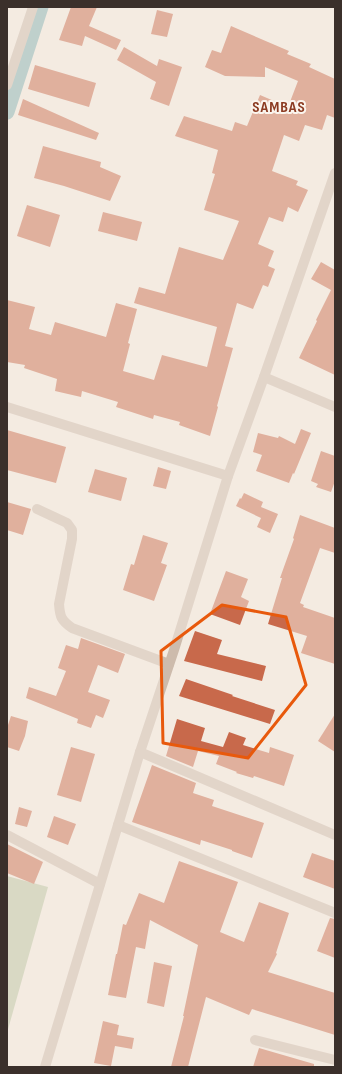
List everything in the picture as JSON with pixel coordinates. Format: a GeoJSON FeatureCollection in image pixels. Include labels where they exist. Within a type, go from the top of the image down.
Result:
{"type":"FeatureCollection","features":[{"type":"Feature","properties":{"kind":"street"},"geometry":{"type":"LineString","coordinates":[[7,85],[33,7]]}},
{"type":"Feature","properties":{"kind":"street"},"geometry":{"type":"LineString","coordinates":[[45,1067],[140,752],[228,476],[335,173]]}},
{"type":"Feature","properties":{"kind":"street"},"geometry":{"type":"LineString","coordinates":[[264,377],[335,407]]}},
{"type":"Feature","properties":{"kind":"street"},"geometry":{"type":"LineString","coordinates":[[7,407],[228,476]]}},
{"type":"Feature","properties":{"kind":"street"},"geometry":{"type":"LineString","coordinates":[[37,509],[67,523],[72,530],[72,539],[59,604],[60,614],[64,622],[72,628],[169,664]]}},
{"type":"Feature","properties":{"kind":"street"},"geometry":{"type":"LineString","coordinates":[[140,752],[335,835]]}},
{"type":"Feature","properties":{"kind":"street"},"geometry":{"type":"LineString","coordinates":[[118,824],[335,913]]}},
{"type":"Feature","properties":{"kind":"street"},"geometry":{"type":"LineString","coordinates":[[7,835],[100,884]]}},
{"type":"Feature","properties":{"kind":"street"},"geometry":{"type":"LineString","coordinates":[[255,1040],[335,1060]]}},
{"type":"Feature","properties":{"kind":"highlighted area"},"geometry":{"type":"Polygon","coordinates":[[[222,605],[286,617],[306,685],[248,758],[163,743],[161,651],[222,605]]]}},
{"type":"Feature","properties":{"kind":"green space"},"geometry":{"type":"Polygon","coordinates":[[[7,876],[48,887],[7,1033],[7,876]]]}},
{"type":"Feature","properties":{"kind":"building"},"geometry":{"type":"Polygon","coordinates":[[[71,7],[97,7],[89,26],[121,40],[116,50],[85,36],[82,46],[59,40],[71,7]]]}},
{"type":"Feature","properties":{"kind":"building"},"geometry":{"type":"Polygon","coordinates":[[[157,10],[173,14],[167,37],[151,34],[157,10]]]}},
{"type":"Feature","properties":{"kind":"building"},"geometry":{"type":"Polygon","coordinates":[[[231,26],[289,51],[287,54],[311,64],[309,67],[335,79],[335,118],[327,115],[322,130],[305,125],[299,141],[284,135],[272,171],[298,181],[296,185],[308,190],[298,212],[288,207],[283,222],[269,217],[258,244],[274,251],[268,266],[275,269],[268,287],[263,285],[253,309],[237,303],[225,346],[233,348],[210,436],[179,425],[180,422],[154,415],[153,419],[116,407],[118,402],[82,391],[81,397],[55,391],[57,379],[24,368],[25,365],[7,362],[7,300],[35,307],[29,329],[51,335],[55,322],[106,337],[116,303],[137,309],[128,343],[130,344],[123,371],[154,380],[162,355],[207,367],[217,327],[134,303],[139,287],[165,294],[179,247],[223,260],[239,221],[204,210],[215,174],[212,173],[218,150],[175,136],[184,116],[232,131],[235,122],[247,126],[260,95],[288,107],[298,81],[265,67],[265,77],[225,76],[205,67],[212,50],[221,53],[231,26]]]}},
{"type":"Feature","properties":{"kind":"building"},"geometry":{"type":"Polygon","coordinates":[[[124,47],[157,66],[159,59],[182,67],[169,106],[150,99],[156,82],[117,60],[124,47]]]}},
{"type":"Feature","properties":{"kind":"building"},"geometry":{"type":"Polygon","coordinates":[[[35,65],[96,83],[89,107],[28,89],[35,65]]]}},
{"type":"Feature","properties":{"kind":"building"},"geometry":{"type":"Polygon","coordinates":[[[23,99],[99,133],[96,140],[18,115],[23,99]]]}},
{"type":"Feature","properties":{"kind":"building"},"geometry":{"type":"Polygon","coordinates":[[[43,146],[101,162],[100,167],[121,176],[110,201],[34,178],[43,146]]]}},
{"type":"Feature","properties":{"kind":"building"},"geometry":{"type":"Polygon","coordinates":[[[27,205],[60,215],[50,247],[17,236],[27,205]]]}},
{"type":"Feature","properties":{"kind":"building"},"geometry":{"type":"Polygon","coordinates":[[[103,212],[142,222],[137,241],[98,231],[103,212]]]}},
{"type":"Feature","properties":{"kind":"building"},"geometry":{"type":"Polygon","coordinates":[[[321,262],[335,270],[335,375],[299,358],[331,290],[311,279],[321,262]]]}},
{"type":"Feature","properties":{"kind":"building"},"geometry":{"type":"Polygon","coordinates":[[[301,429],[311,433],[289,483],[256,471],[262,455],[253,452],[258,433],[278,438],[279,436],[295,444],[301,429]]]}},
{"type":"Feature","properties":{"kind":"building"},"geometry":{"type":"Polygon","coordinates":[[[7,430],[66,447],[56,483],[7,470],[7,430]]]}},
{"type":"Feature","properties":{"kind":"building"},"geometry":{"type":"Polygon","coordinates":[[[321,451],[335,456],[335,481],[331,492],[316,487],[318,484],[311,481],[321,451]]]}},
{"type":"Feature","properties":{"kind":"building"},"geometry":{"type":"Polygon","coordinates":[[[158,467],[171,471],[166,489],[153,486],[158,467]]]}},
{"type":"Feature","properties":{"kind":"building"},"geometry":{"type":"Polygon","coordinates":[[[95,469],[127,478],[121,501],[88,492],[95,469]]]}},
{"type":"Feature","properties":{"kind":"building"},"geometry":{"type":"Polygon","coordinates":[[[244,493],[263,502],[261,507],[278,514],[270,533],[257,527],[261,518],[236,506],[244,493]]]}},
{"type":"Feature","properties":{"kind":"building"},"geometry":{"type":"Polygon","coordinates":[[[7,502],[31,509],[23,535],[7,530],[7,502]]]}},
{"type":"Feature","properties":{"kind":"building"},"geometry":{"type":"Polygon","coordinates":[[[300,515],[335,528],[335,553],[320,548],[300,603],[304,605],[303,607],[335,618],[335,664],[301,653],[307,636],[268,624],[282,578],[280,578],[294,539],[293,538],[300,515]]]}},
{"type":"Feature","properties":{"kind":"building"},"geometry":{"type":"Polygon","coordinates":[[[143,535],[168,543],[161,563],[167,565],[154,601],[123,590],[131,564],[134,565],[143,535]]]}},
{"type":"Feature","properties":{"kind":"building"},"geometry":{"type":"Polygon","coordinates":[[[226,571],[248,579],[241,597],[249,601],[240,625],[210,614],[226,571]]]}},
{"type":"Feature","properties":{"kind":"building"},"geometry":{"type":"Polygon","coordinates":[[[195,631],[222,640],[217,654],[266,666],[262,681],[184,661],[195,631]]]}},
{"type":"Feature","properties":{"kind":"building"},"geometry":{"type":"Polygon","coordinates":[[[81,638],[125,654],[118,673],[98,665],[88,692],[110,700],[103,718],[96,715],[91,728],[77,723],[78,719],[26,698],[29,687],[56,696],[66,671],[58,668],[66,645],[78,649],[81,638]]]}},
{"type":"Feature","properties":{"kind":"building"},"geometry":{"type":"Polygon","coordinates":[[[186,679],[275,710],[270,724],[179,696],[186,679]]]}},
{"type":"Feature","properties":{"kind":"building"},"geometry":{"type":"Polygon","coordinates":[[[335,714],[335,752],[318,741],[335,714]]]}},
{"type":"Feature","properties":{"kind":"building"},"geometry":{"type":"Polygon","coordinates":[[[11,716],[28,721],[25,736],[19,751],[7,747],[7,728],[11,716]]]}},
{"type":"Feature","properties":{"kind":"building"},"geometry":{"type":"Polygon","coordinates":[[[177,719],[205,728],[201,741],[223,747],[229,732],[246,738],[243,745],[269,753],[270,747],[294,755],[284,786],[254,776],[253,778],[236,773],[237,772],[216,764],[219,756],[198,751],[193,767],[166,756],[177,719]]]}},
{"type":"Feature","properties":{"kind":"building"},"geometry":{"type":"Polygon","coordinates":[[[71,747],[95,754],[81,802],[57,795],[71,747]]]}},
{"type":"Feature","properties":{"kind":"building"},"geometry":{"type":"Polygon","coordinates":[[[152,765],[196,783],[193,793],[214,800],[212,806],[264,823],[252,858],[201,840],[200,845],[132,822],[152,765]]]}},
{"type":"Feature","properties":{"kind":"building"},"geometry":{"type":"Polygon","coordinates":[[[19,807],[32,811],[27,827],[15,824],[19,807]]]}},
{"type":"Feature","properties":{"kind":"building"},"geometry":{"type":"Polygon","coordinates":[[[54,816],[76,824],[68,845],[47,837],[54,816]]]}},
{"type":"Feature","properties":{"kind":"building"},"geometry":{"type":"Polygon","coordinates":[[[7,844],[43,862],[34,884],[7,873],[7,844]]]}},
{"type":"Feature","properties":{"kind":"building"},"geometry":{"type":"Polygon","coordinates":[[[312,853],[335,861],[335,889],[303,877],[312,853]]]}},
{"type":"Feature","properties":{"kind":"building"},"geometry":{"type":"Polygon","coordinates":[[[179,861],[238,882],[220,932],[244,942],[259,902],[289,913],[276,953],[277,954],[268,972],[335,993],[335,1035],[252,1009],[249,1015],[206,997],[188,1067],[171,1067],[184,1016],[198,945],[150,920],[145,949],[136,947],[126,998],[108,995],[123,924],[126,925],[139,893],[164,903],[179,861]]]}},
{"type":"Feature","properties":{"kind":"building"},"geometry":{"type":"Polygon","coordinates":[[[330,918],[335,919],[335,958],[317,951],[330,918]]]}},
{"type":"Feature","properties":{"kind":"building"},"geometry":{"type":"Polygon","coordinates":[[[154,962],[172,966],[164,1007],[147,1003],[154,962]]]}},
{"type":"Feature","properties":{"kind":"building"},"geometry":{"type":"Polygon","coordinates":[[[103,1021],[119,1025],[117,1035],[134,1038],[132,1049],[115,1046],[111,1066],[94,1063],[103,1021]]]}},
{"type":"Feature","properties":{"kind":"building"},"geometry":{"type":"Polygon","coordinates":[[[259,1048],[314,1064],[314,1067],[253,1067],[259,1048]]]}},
{"type":"Feature","properties":{"kind":"waterway"},"geometry":{"type":"LineString","coordinates":[[7,112],[41,7]]}},
{"type":"Feature","properties":{"kind":"district","name":"SAMBAS"},"geometry":{"type":"Point","coordinates":[279,106]}}]}
